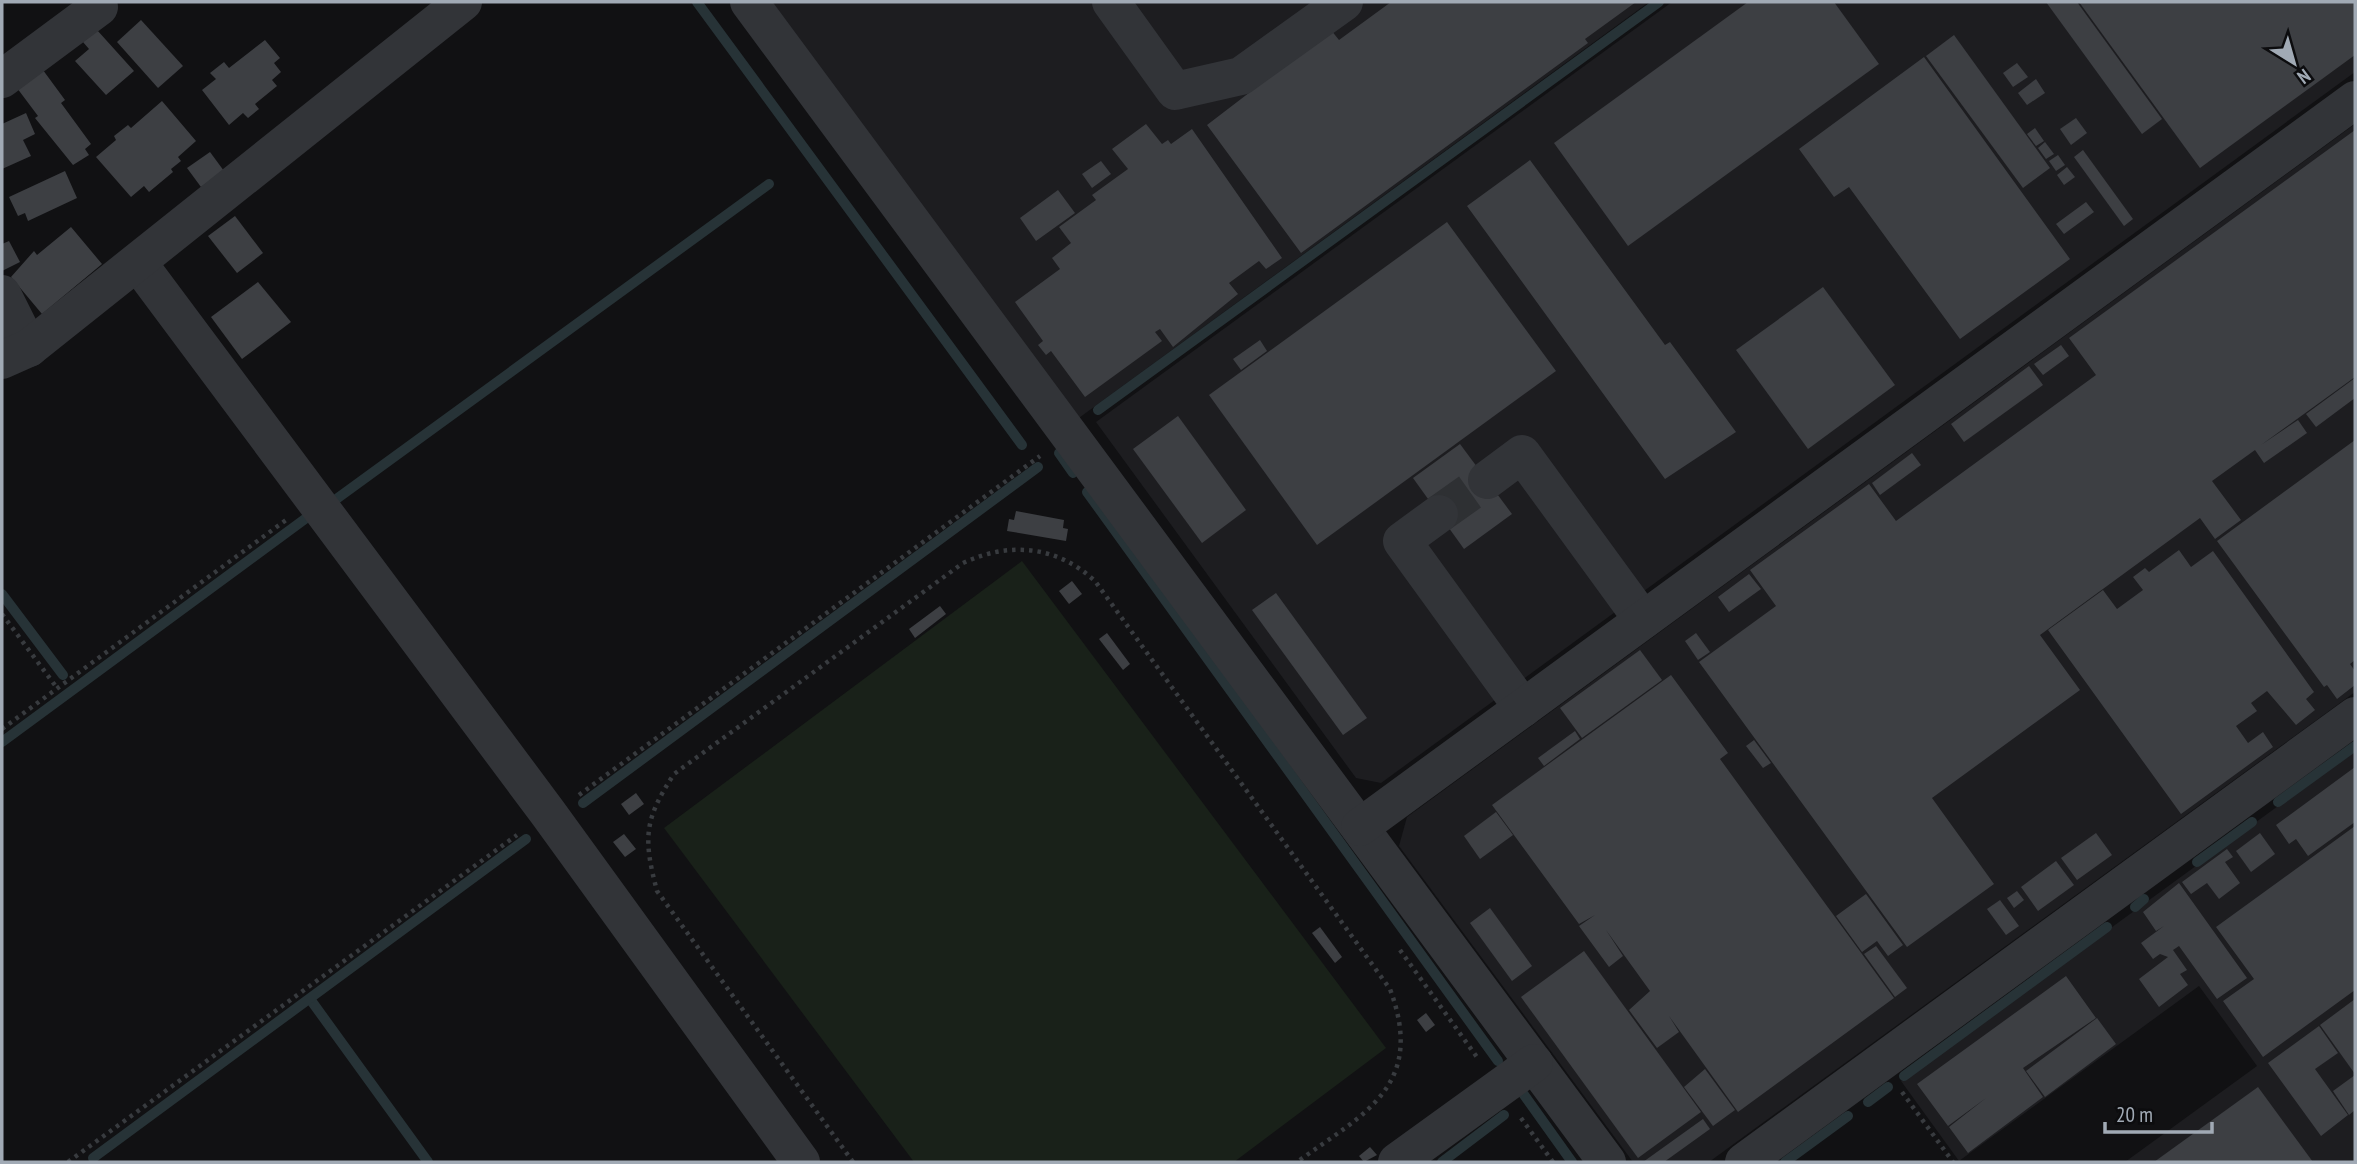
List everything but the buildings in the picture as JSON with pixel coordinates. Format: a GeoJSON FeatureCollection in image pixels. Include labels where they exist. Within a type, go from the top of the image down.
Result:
{"type":"FeatureCollection","features":[{"type":"Feature","properties":{"kind":"street"},"geometry":{"type":"LineString","coordinates":[[2,294],[15,354],[138,263],[288,139],[463,2]]}},
{"type":"Feature","properties":{"kind":"street"},"geometry":{"type":"LineString","coordinates":[[749,2],[1607,1162]]}},
{"type":"Feature","properties":{"kind":"street"},"geometry":{"type":"LineString","coordinates":[[1111,2],[1175,91],[1241,76],[1344,2]]}},
{"type":"Feature","properties":{"kind":"street"},"geometry":{"type":"LineString","coordinates":[[2,79],[99,7]]}},
{"type":"Feature","properties":{"kind":"street"},"geometry":{"type":"LineString","coordinates":[[1360,827],[2355,100]]}},
{"type":"Feature","properties":{"kind":"street"},"geometry":{"type":"LineString","coordinates":[[138,263],[549,814],[801,1162]]}},
{"type":"Feature","properties":{"kind":"street"},"geometry":{"type":"LineString","coordinates":[[1487,480],[1522,454],[1643,620]]}},
{"type":"Feature","properties":{"kind":"street"},"geometry":{"type":"LineString","coordinates":[[1439,514],[1402,541],[1523,708]]}},
{"type":"Feature","properties":{"kind":"street"},"geometry":{"type":"LineString","coordinates":[[1744,1162],[2355,716]]}},
{"type":"Feature","properties":{"kind":"street"},"geometry":{"type":"LineString","coordinates":[[1397,1162],[1534,1063]]}},
{"type":"Feature","properties":{"kind":"path"},"geometry":{"type":"LineString","coordinates":[[68,1162],[1041,455]]}},
{"type":"Feature","properties":{"kind":"path"},"geometry":{"type":"LineString","coordinates":[[2,729],[314,500]]}},
{"type":"Feature","properties":{"kind":"path"},"geometry":{"type":"LineString","coordinates":[[853,1162],[657,891],[647,843],[649,819],[674,774],[685,765],[964,563],[997,551],[1020,549],[1035,550],[1065,559],[1095,581],[1390,989],[1401,1028],[1396,1071],[1387,1091],[1371,1108],[1297,1162]]}},
{"type":"Feature","properties":{"kind":"path"},"geometry":{"type":"LineString","coordinates":[[2,614],[57,688]]}},
{"type":"Feature","properties":{"kind":"path"},"geometry":{"type":"LineString","coordinates":[[1881,1062],[1953,1162]]}},
{"type":"Feature","properties":{"kind":"shaded area"},"geometry":{"type":"Polygon","coordinates":[[[765,2],[1649,2],[1072,423],[765,2]]]}},
{"type":"Feature","properties":{"kind":"shaded area"},"geometry":{"type":"Polygon","coordinates":[[[1672,2],[2355,2],[2355,72],[1381,783],[1356,778],[1096,422],[1672,2]]]}},
{"type":"Feature","properties":{"kind":"shaded area"},"geometry":{"type":"Polygon","coordinates":[[[2355,124],[2355,692],[1709,1162],[1633,1162],[1399,846],[1407,817],[2355,124]]]}},
{"type":"Feature","properties":{"kind":"shaded area"},"geometry":{"type":"Polygon","coordinates":[[[1022,561],[1386,1048],[1234,1162],[914,1162],[664,828],[1022,561]]]}},
{"type":"Feature","properties":{"kind":"shaded area"},"geometry":{"type":"Polygon","coordinates":[[[2355,750],[2355,1162],[2125,1162],[2257,1066],[2199,986],[1959,1161],[1901,1081],[2355,750]]]}},
{"type":"Feature","properties":{"kind":"waterway"},"geometry":{"type":"LineString","coordinates":[[697,2],[1022,445]]}},
{"type":"Feature","properties":{"kind":"waterway"},"geometry":{"type":"LineString","coordinates":[[1098,410],[1659,2]]}},
{"type":"Feature","properties":{"kind":"waterway"},"geometry":{"type":"LineString","coordinates":[[335,500],[769,184]]}},
{"type":"Feature","properties":{"kind":"waterway"},"geometry":{"type":"LineString","coordinates":[[1059,453],[1073,473]]}},
{"type":"Feature","properties":{"kind":"waterway"},"geometry":{"type":"LineString","coordinates":[[583,803],[1038,467]]}},
{"type":"Feature","properties":{"kind":"waterway"},"geometry":{"type":"LineString","coordinates":[[1087,492],[1498,1061]]}},
{"type":"Feature","properties":{"kind":"waterway"},"geometry":{"type":"LineString","coordinates":[[2,742],[309,516]]}},
{"type":"Feature","properties":{"kind":"waterway"},"geometry":{"type":"LineString","coordinates":[[2,594],[63,675]]}},
{"type":"Feature","properties":{"kind":"waterway"},"geometry":{"type":"LineString","coordinates":[[2278,802],[2355,746]]}},
{"type":"Feature","properties":{"kind":"waterway"},"geometry":{"type":"LineString","coordinates":[[2197,862],[2252,822]]}},
{"type":"Feature","properties":{"kind":"waterway"},"geometry":{"type":"LineString","coordinates":[[93,1158],[526,839]]}},
{"type":"Feature","properties":{"kind":"waterway"},"geometry":{"type":"LineString","coordinates":[[2135,907],[2144,899]]}},
{"type":"Feature","properties":{"kind":"waterway"},"geometry":{"type":"LineString","coordinates":[[1904,1076],[2107,927]]}},
{"type":"Feature","properties":{"kind":"waterway"},"geometry":{"type":"LineString","coordinates":[[310,999],[428,1162]]}},
{"type":"Feature","properties":{"kind":"waterway"},"geometry":{"type":"LineString","coordinates":[[1868,1102],[1888,1087]]}},
{"type":"Feature","properties":{"kind":"waterway"},"geometry":{"type":"LineString","coordinates":[[1522,1092],[1572,1162]]}},
{"type":"Feature","properties":{"kind":"waterway"},"geometry":{"type":"LineString","coordinates":[[1442,1162],[1504,1115]]}},
{"type":"Feature","properties":{"kind":"waterway"},"geometry":{"type":"LineString","coordinates":[[1785,1162],[1848,1116]]}},
{"type":"Feature","properties":{"kind":"tunnel"},"geometry":{"type":"LineString","coordinates":[[1439,514],[1487,480]]}}]}
